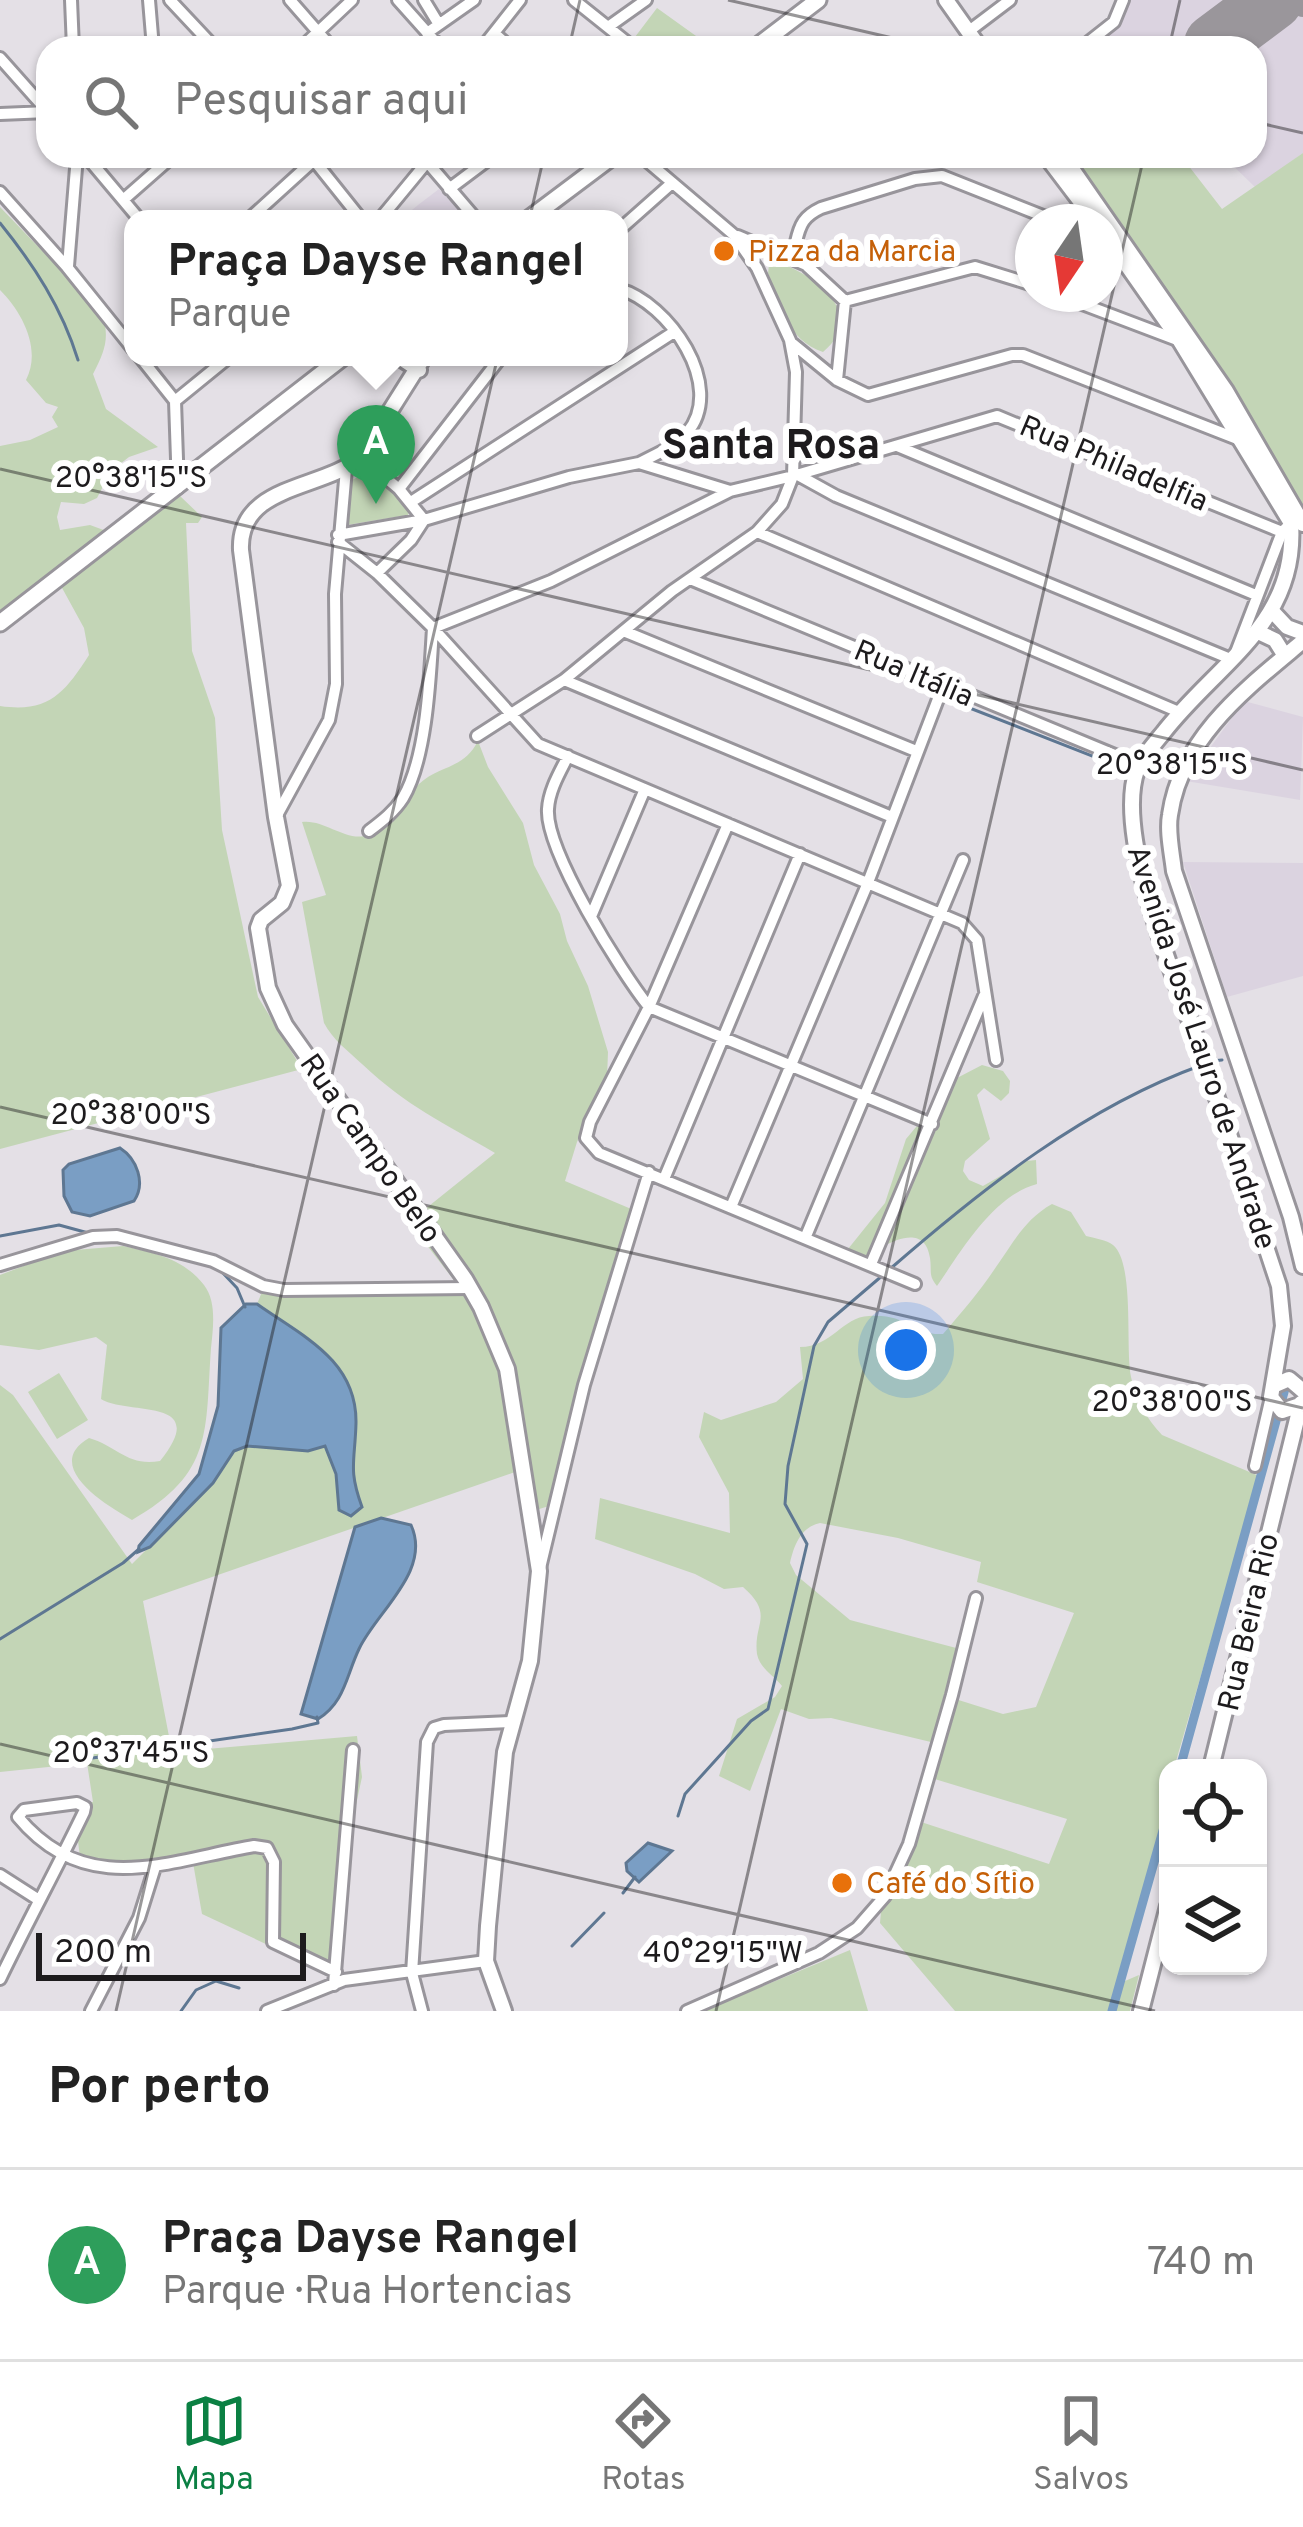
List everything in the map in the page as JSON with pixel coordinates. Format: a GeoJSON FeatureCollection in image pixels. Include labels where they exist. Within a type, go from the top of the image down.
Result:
{"type":"FeatureCollection","features":[{"type":"Feature","properties":{"kind":"main road"},"geometry":{"type":"LineString","coordinates":[[771,36],[818,0]]}},
{"type":"Feature","properties":{"kind":"main road"},"geometry":{"type":"LineString","coordinates":[[541,210],[597,168]]}},
{"type":"Feature","properties":{"kind":"main road"},"geometry":{"type":"LineString","coordinates":[[0,623],[332,366]]}},
{"type":"Feature","properties":{"kind":"street"},"geometry":{"type":"LineString","coordinates":[[71,0],[72,36]]}},
{"type":"Feature","properties":{"kind":"street"},"geometry":{"type":"LineString","coordinates":[[149,0],[152,36]]}},
{"type":"Feature","properties":{"kind":"street"},"geometry":{"type":"LineString","coordinates":[[170,0],[203,36]]}},
{"type":"Feature","properties":{"kind":"street"},"geometry":{"type":"LineString","coordinates":[[290,0],[322,36]]}},
{"type":"Feature","properties":{"kind":"street"},"geometry":{"type":"LineString","coordinates":[[314,36],[352,0]]}},
{"type":"Feature","properties":{"kind":"street"},"geometry":{"type":"LineString","coordinates":[[398,0],[430,36]]}},
{"type":"Feature","properties":{"kind":"street"},"geometry":{"type":"LineString","coordinates":[[424,0],[438,23]]}},
{"type":"Feature","properties":{"kind":"street"},"geometry":{"type":"LineString","coordinates":[[427,33],[474,0]]}},
{"type":"Feature","properties":{"kind":"street"},"geometry":{"type":"LineString","coordinates":[[496,36],[520,0]]}},
{"type":"Feature","properties":{"kind":"street"},"geometry":{"type":"LineString","coordinates":[[574,0],[619,36]]}},
{"type":"Feature","properties":{"kind":"street"},"geometry":{"type":"LineString","coordinates":[[608,27],[646,0]]}},
{"type":"Feature","properties":{"kind":"street"},"geometry":{"type":"LineString","coordinates":[[946,0],[972,36]]}},
{"type":"Feature","properties":{"kind":"street"},"geometry":{"type":"LineString","coordinates":[[978,36],[1010,0]]}},
{"type":"Feature","properties":{"kind":"street"},"geometry":{"type":"LineString","coordinates":[[1096,36],[1114,22],[1124,0]]}},
{"type":"Feature","properties":{"kind":"street"},"geometry":{"type":"LineString","coordinates":[[0,58],[36,98]]}},
{"type":"Feature","properties":{"kind":"street"},"geometry":{"type":"LineString","coordinates":[[0,114],[36,112]]}},
{"type":"Feature","properties":{"kind":"street"},"geometry":{"type":"LineString","coordinates":[[68,266],[80,168]]}},
{"type":"Feature","properties":{"kind":"street"},"geometry":{"type":"LineString","coordinates":[[93,168],[132,210]]}},
{"type":"Feature","properties":{"kind":"street"},"geometry":{"type":"LineString","coordinates":[[123,200],[154,168]]}},
{"type":"Feature","properties":{"kind":"street"},"geometry":{"type":"LineString","coordinates":[[258,210],[302,168]]}},
{"type":"Feature","properties":{"kind":"street"},"geometry":{"type":"LineString","coordinates":[[320,168],[354,210]]}},
{"type":"Feature","properties":{"kind":"street"},"geometry":{"type":"LineString","coordinates":[[387,210],[419,168]]}},
{"type":"Feature","properties":{"kind":"street"},"geometry":{"type":"LineString","coordinates":[[434,168],[468,210]]}},
{"type":"Feature","properties":{"kind":"street"},"geometry":{"type":"LineString","coordinates":[[449,189],[477,168]]}},
{"type":"Feature","properties":{"kind":"street"},"geometry":{"type":"LineString","coordinates":[[655,168],[734,235],[806,265],[845,301]]}},
{"type":"Feature","properties":{"kind":"street"},"geometry":{"type":"LineString","coordinates":[[1055,168],[1082,204]]}},
{"type":"Feature","properties":{"kind":"street"},"geometry":{"type":"LineString","coordinates":[[1071,168],[1226,391],[1292,526],[1292,542],[1272,610],[1233,660],[1179,712],[1137,770]]}},
{"type":"Feature","properties":{"kind":"street"},"geometry":{"type":"LineString","coordinates":[[806,265],[796,242],[807,215],[914,179],[942,176],[1015,205]]}},
{"type":"Feature","properties":{"kind":"street"},"geometry":{"type":"LineString","coordinates":[[628,222],[672,183]]}},
{"type":"Feature","properties":{"kind":"street"},"geometry":{"type":"LineString","coordinates":[[0,192],[68,266],[124,338]]}},
{"type":"Feature","properties":{"kind":"street"},"geometry":{"type":"LineString","coordinates":[[477,736],[564,680],[757,532],[782,504],[795,476],[796,372],[790,340],[757,268],[734,235]]}},
{"type":"Feature","properties":{"kind":"street"},"geometry":{"type":"LineString","coordinates":[[757,268],[796,242]]}},
{"type":"Feature","properties":{"kind":"street"},"geometry":{"type":"LineString","coordinates":[[1123,261],[1180,341],[1292,526]]}},
{"type":"Feature","properties":{"kind":"street"},"geometry":{"type":"LineString","coordinates":[[845,301],[975,268],[1015,280]]}},
{"type":"Feature","properties":{"kind":"street"},"geometry":{"type":"LineString","coordinates":[[338,538],[424,520],[569,477],[638,464],[688,432],[700,394],[696,370],[674,332],[643,298],[628,292]]}},
{"type":"Feature","properties":{"kind":"street"},"geometry":{"type":"LineString","coordinates":[[837,380],[845,301]]}},
{"type":"Feature","properties":{"kind":"street"},"geometry":{"type":"LineString","coordinates":[[1103,312],[1180,341]]}},
{"type":"Feature","properties":{"kind":"street"},"geometry":{"type":"LineString","coordinates":[[628,362],[674,332]]}},
{"type":"Feature","properties":{"kind":"street"},"geometry":{"type":"LineString","coordinates":[[790,340],[809,361],[858,393],[878,394],[1023,355],[1243,441]]}},
{"type":"Feature","properties":{"kind":"street"},"geometry":{"type":"LineString","coordinates":[[796,372],[809,361],[839,357]]}},
{"type":"Feature","properties":{"kind":"street"},"geometry":{"type":"LineString","coordinates":[[147,366],[176,401],[178,488]]}},
{"type":"Feature","properties":{"kind":"street"},"geometry":{"type":"LineString","coordinates":[[176,401],[218,366]]}},
{"type":"Feature","properties":{"kind":"street","name":"Rua Campo Belo"},"geometry":{"type":"LineString","coordinates":[[421,366],[361,457],[346,469],[262,502],[240,537],[289,886],[282,903],[258,928],[268,988],[301,1050],[470,1288],[507,1369],[539,1570],[530,1661],[501,1784],[486,1961],[505,2011]]}},
{"type":"Feature","properties":{"kind":"street"},"geometry":{"type":"LineString","coordinates":[[399,488],[494,366]]}},
{"type":"Feature","properties":{"kind":"street"},"geometry":{"type":"LineString","coordinates":[[411,502],[621,366]]}},
{"type":"Feature","properties":{"kind":"street","name":"Rua Philadelfia"},"geometry":{"type":"LineString","coordinates":[[433,628],[550,581],[730,491],[998,416],[1292,526]]}},
{"type":"Feature","properties":{"kind":"street"},"geometry":{"type":"LineString","coordinates":[[897,446],[1256,595]]}},
{"type":"Feature","properties":{"kind":"street"},"geometry":{"type":"LineString","coordinates":[[361,457],[399,488],[424,520]]}},
{"type":"Feature","properties":{"kind":"street"},"geometry":{"type":"LineString","coordinates":[[638,464],[730,491]]}},
{"type":"Feature","properties":{"kind":"street"},"geometry":{"type":"LineString","coordinates":[[276,817],[329,720],[334,702],[338,538],[346,469]]}},
{"type":"Feature","properties":{"kind":"street"},"geometry":{"type":"LineString","coordinates":[[795,476],[1233,660]]}},
{"type":"Feature","properties":{"kind":"street"},"geometry":{"type":"LineString","coordinates":[[376,573],[411,540],[424,520]]}},
{"type":"Feature","properties":{"kind":"street"},"geometry":{"type":"LineString","coordinates":[[1233,660],[1256,595],[1292,526]]}},
{"type":"Feature","properties":{"kind":"street"},"geometry":{"type":"LineString","coordinates":[[757,532],[1179,712]]}},
{"type":"Feature","properties":{"kind":"street"},"geometry":{"type":"LineString","coordinates":[[338,538],[433,628],[538,744],[962,923],[976,940],[996,1060]]}},
{"type":"Feature","properties":{"kind":"street","name":"Rua Itália"},"geometry":{"type":"LineString","coordinates":[[690,579],[1137,770]]}},
{"type":"Feature","properties":{"kind":"street"},"geometry":{"type":"LineString","coordinates":[[1272,610],[1303,637]]}},
{"type":"Feature","properties":{"kind":"street"},"geometry":{"type":"LineString","coordinates":[[369,831],[405,795],[413,771],[423,727],[433,628]]}},
{"type":"Feature","properties":{"kind":"street"},"geometry":{"type":"LineString","coordinates":[[626,632],[916,751]]}},
{"type":"Feature","properties":{"kind":"street"},"geometry":{"type":"LineString","coordinates":[[1258,632],[1275,640],[1285,656]]}},
{"type":"Feature","properties":{"kind":"street","name":"Avenida José Lauro de Andrade"},"geometry":{"type":"LineString","coordinates":[[1303,637],[1214,721],[1181,776],[1169,820],[1174,871],[1291,1217],[1303,1266]]}},
{"type":"Feature","properties":{"kind":"street"},"geometry":{"type":"LineString","coordinates":[[564,680],[892,817]]}},
{"type":"Feature","properties":{"kind":"street"},"geometry":{"type":"LineString","coordinates":[[731,1207],[867,885],[943,686]]}},
{"type":"Feature","properties":{"kind":"street"},"geometry":{"type":"LineString","coordinates":[[568,756],[550,794],[550,838],[630,984],[649,1007],[932,1124]]}},
{"type":"Feature","properties":{"kind":"street","name":"Avenida José Lauro de Andrade"},"geometry":{"type":"LineString","coordinates":[[1137,770],[1133,829],[1152,909],[1279,1286],[1283,1326],[1272,1391]]}},
{"type":"Feature","properties":{"kind":"street"},"geometry":{"type":"LineString","coordinates":[[592,914],[645,789]]}},
{"type":"Feature","properties":{"kind":"street"},"geometry":{"type":"LineString","coordinates":[[728,824],[586,1138],[599,1153],[915,1284]]}},
{"type":"Feature","properties":{"kind":"street"},"geometry":{"type":"LineString","coordinates":[[664,1179],[800,854]]}},
{"type":"Feature","properties":{"kind":"street"},"geometry":{"type":"LineString","coordinates":[[806,1236],[963,860]]}},
{"type":"Feature","properties":{"kind":"street"},"geometry":{"type":"LineString","coordinates":[[876,1266],[985,993]]}},
{"type":"Feature","properties":{"kind":"street"},"geometry":{"type":"LineString","coordinates":[[539,1570],[566,1470],[573,1423],[649,1172]]}},
{"type":"Feature","properties":{"kind":"street"},"geometry":{"type":"LineString","coordinates":[[0,1264],[93,1237],[116,1236],[213,1262],[262,1286],[284,1290],[470,1288]]}},
{"type":"Feature","properties":{"kind":"street"},"geometry":{"type":"LineString","coordinates":[[1255,1466],[1272,1391],[1289,1379],[1302,1396],[1282,1411],[1272,1391]]}},
{"type":"Feature","properties":{"kind":"street","name":"Rua Beira Rio"},"geometry":{"type":"LineString","coordinates":[[1213,1759],[1302,1396]]}},
{"type":"Feature","properties":{"kind":"street"},"geometry":{"type":"LineString","coordinates":[[687,2011],[830,1947],[857,1928],[885,1896],[909,1844],[976,1598]]}},
{"type":"Feature","properties":{"kind":"street"},"geometry":{"type":"LineString","coordinates":[[422,2011],[412,1973],[427,1742],[434,1728],[444,1725],[512,1722]]}},
{"type":"Feature","properties":{"kind":"street"},"geometry":{"type":"LineString","coordinates":[[335,1978],[353,1750]]}},
{"type":"Feature","properties":{"kind":"street"},"geometry":{"type":"LineString","coordinates":[[0,1979],[64,1855],[85,1808],[77,1803],[18,1814],[21,1822],[64,1855],[111,1870],[155,1867],[254,1846],[267,1848],[274,1862],[273,1942],[335,1978]]}},
{"type":"Feature","properties":{"kind":"street"},"geometry":{"type":"LineString","coordinates":[[91,2011],[139,1918],[155,1867]]}},
{"type":"Feature","properties":{"kind":"street"},"geometry":{"type":"LineString","coordinates":[[0,1875],[39,1900]]}},
{"type":"Feature","properties":{"kind":"street"},"geometry":{"type":"LineString","coordinates":[[1142,2011],[1159,1942]]}},
{"type":"Feature","properties":{"kind":"street"},"geometry":{"type":"LineString","coordinates":[[267,2011],[335,1978],[412,1973],[486,1961]]}},
{"type":"Feature","properties":{"kind":"shaded area"},"geometry":{"type":"Polygon","coordinates":[[[1126,0],[1303,0],[1303,153],[1256,188],[1235,168],[1267,168],[1267,36],[1103,36],[1121,24],[1126,0]]]}},
{"type":"Feature","properties":{"kind":"shaded area"},"geometry":{"type":"Polygon","coordinates":[[[439,189],[459,210],[412,210],[439,189]]]}},
{"type":"Feature","properties":{"kind":"shaded area"},"geometry":{"type":"Polygon","coordinates":[[[1244,701],[1303,717],[1300,800],[1186,781],[1244,701]]]}},
{"type":"Feature","properties":{"kind":"shaded area"},"geometry":{"type":"Polygon","coordinates":[[[1183,862],[1303,863],[1303,976],[1227,997],[1183,862]]]}},
{"type":"Feature","properties":{"kind":"green space"},"geometry":{"type":"Polygon","coordinates":[[[657,8],[696,36],[636,36],[657,8]]]}},
{"type":"Feature","properties":{"kind":"green space"},"geometry":{"type":"Polygon","coordinates":[[[1303,153],[1303,505],[1123,232],[1123,204],[1102,204],[1074,168],[1190,168],[1222,209],[1303,153]]]}},
{"type":"Feature","properties":{"kind":"green space"},"geometry":{"type":"Polygon","coordinates":[[[0,207],[102,313],[105,344],[93,374],[106,409],[158,447],[129,457],[111,471],[97,498],[84,504],[61,502],[60,530],[90,525],[109,532],[0,616],[0,446],[30,440],[58,427],[52,417],[58,407],[46,403],[26,380],[31,344],[16,309],[0,290],[0,207]]]}},
{"type":"Feature","properties":{"kind":"green space"},"geometry":{"type":"Polygon","coordinates":[[[777,262],[820,286],[838,310],[836,338],[823,352],[801,339],[787,320],[768,273],[769,265],[777,262]]]}},
{"type":"Feature","properties":{"kind":"green space"},"geometry":{"type":"Polygon","coordinates":[[[364,474],[395,492],[410,509],[408,515],[347,525],[348,482],[364,474]]]}},
{"type":"Feature","properties":{"kind":"green space"},"geometry":{"type":"Polygon","coordinates":[[[180,496],[202,517],[198,523],[186,523],[192,651],[215,718],[222,830],[258,997],[302,1069],[0,1149],[0,706],[43,703],[63,690],[89,655],[84,628],[61,586],[180,496]]]}},
{"type":"Feature","properties":{"kind":"green space"},"geometry":{"type":"Polygon","coordinates":[[[478,741],[488,767],[523,823],[534,865],[560,914],[608,1052],[607,1078],[577,1142],[565,1181],[636,1211],[554,1497],[549,1506],[536,1510],[523,1504],[515,1472],[143,1601],[172,1752],[357,1736],[362,1777],[346,1851],[332,1975],[202,1914],[192,1857],[150,1865],[145,1861],[103,1865],[80,1858],[74,1806],[93,1802],[87,1763],[0,1772],[0,1385],[13,1395],[132,1564],[213,1483],[234,1451],[247,1446],[308,1451],[325,1446],[336,1474],[339,1510],[362,1503],[353,1481],[357,1425],[351,1398],[316,1352],[257,1304],[262,1292],[460,1288],[409,1222],[495,1153],[395,1092],[341,1045],[324,1023],[302,902],[326,895],[302,822],[356,836],[373,833],[419,784],[465,757],[478,741]]]}},
{"type":"Feature","properties":{"kind":"green space"},"geometry":{"type":"Polygon","coordinates":[[[982,1065],[1003,1071],[1010,1081],[1009,1093],[1001,1101],[984,1088],[977,1095],[990,1139],[965,1161],[963,1171],[983,1186],[1036,1160],[1037,1184],[993,1212],[937,1286],[926,1246],[919,1239],[899,1239],[859,1262],[844,1254],[885,1203],[906,1139],[957,1078],[982,1065]]]}},
{"type":"Feature","properties":{"kind":"green space"},"geometry":{"type":"Polygon","coordinates":[[[1052,1204],[1071,1212],[1086,1236],[1110,1243],[1120,1255],[1127,1287],[1131,1377],[1156,1429],[1259,1476],[1177,1759],[1159,1759],[1159,1832],[1118,1975],[1125,1981],[1139,1975],[1130,2011],[955,2011],[880,1923],[882,1901],[918,1821],[1049,1864],[1067,1819],[928,1777],[935,1743],[831,1718],[809,1719],[781,1709],[750,1791],[719,1776],[737,1719],[775,1697],[782,1686],[757,1654],[758,1605],[743,1587],[724,1589],[595,1539],[600,1498],[730,1533],[729,1493],[699,1437],[704,1412],[721,1420],[776,1402],[803,1379],[800,1347],[820,1342],[860,1318],[893,1318],[943,1334],[1034,1217],[1052,1204]],[[820,1523],[799,1538],[790,1563],[796,1575],[850,1620],[960,1649],[949,1697],[1003,1714],[1036,1707],[1074,1613],[977,1582],[981,1562],[898,1538],[820,1523]]]}},
{"type":"Feature","properties":{"kind":"green space"},"geometry":{"type":"Polygon","coordinates":[[[123,1246],[187,1268],[208,1292],[213,1315],[208,1404],[200,1448],[178,1485],[132,1520],[83,1484],[72,1461],[76,1449],[89,1438],[131,1458],[160,1461],[174,1440],[177,1426],[172,1417],[101,1399],[107,1345],[96,1337],[39,1350],[0,1345],[0,1275],[63,1251],[123,1246]]]}},
{"type":"Feature","properties":{"kind":"green space"},"geometry":{"type":"Polygon","coordinates":[[[59,1373],[88,1420],[57,1439],[28,1392],[59,1373]]]}},
{"type":"Feature","properties":{"kind":"green space"},"geometry":{"type":"Polygon","coordinates":[[[850,1950],[868,2011],[703,2011],[850,1950]]]}},
{"type":"Feature","properties":{"kind":"water"},"geometry":{"type":"Polygon","coordinates":[[[120,1148],[138,1172],[134,1201],[90,1216],[72,1212],[64,1196],[63,1170],[120,1148]]]}},
{"type":"Feature","properties":{"kind":"water"},"geometry":{"type":"Polygon","coordinates":[[[246,1304],[257,1304],[308,1339],[347,1382],[354,1401],[354,1474],[362,1507],[351,1516],[339,1510],[336,1474],[325,1446],[308,1451],[247,1446],[234,1451],[213,1483],[150,1547],[138,1552],[199,1474],[218,1406],[221,1328],[246,1304]]]}},
{"type":"Feature","properties":{"kind":"water"},"geometry":{"type":"Polygon","coordinates":[[[381,1518],[411,1525],[416,1542],[409,1574],[367,1635],[334,1705],[318,1719],[301,1714],[355,1527],[381,1518]]]}},
{"type":"Feature","properties":{"kind":"water"},"geometry":{"type":"Polygon","coordinates":[[[648,1843],[672,1851],[639,1882],[627,1871],[626,1863],[648,1843]]]}},
{"type":"Feature","properties":{"kind":"waterway"},"geometry":{"type":"LineString","coordinates":[[0,223],[46,288],[78,360]]}},
{"type":"Feature","properties":{"kind":"waterway"},"geometry":{"type":"LineString","coordinates":[[944,698],[1133,772]]}},
{"type":"Feature","properties":{"kind":"waterway"},"geometry":{"type":"LineString","coordinates":[[1211,1061],[1222,1060]]}},
{"type":"Feature","properties":{"kind":"waterway"},"geometry":{"type":"LineString","coordinates":[[890,1269],[1037,1152],[1117,1103],[1202,1065]]}},
{"type":"Feature","properties":{"kind":"waterway"},"geometry":{"type":"LineString","coordinates":[[0,1236],[59,1225],[92,1234]]}},
{"type":"Feature","properties":{"kind":"waterway"},"geometry":{"type":"LineString","coordinates":[[159,1252],[202,1263]]}},
{"type":"Feature","properties":{"kind":"waterway"},"geometry":{"type":"LineString","coordinates":[[221,1271],[237,1288],[245,1307]]}},
{"type":"Feature","properties":{"kind":"waterway"},"geometry":{"type":"LineString","coordinates":[[678,1816],[685,1794],[751,1721],[768,1709],[807,1544],[785,1504],[788,1466],[814,1346],[828,1322],[883,1275]]}},
{"type":"Feature","properties":{"kind":"waterway"},"geometry":{"type":"LineString","coordinates":[[1182,1759],[1286,1385]]}},
{"type":"Feature","properties":{"kind":"waterway"},"geometry":{"type":"LineString","coordinates":[[0,1639],[139,1549]]}},
{"type":"Feature","properties":{"kind":"waterway"},"geometry":{"type":"LineString","coordinates":[[65,1762],[292,1729],[318,1723],[317,1717]]}},
{"type":"Feature","properties":{"kind":"waterway"},"geometry":{"type":"LineString","coordinates":[[1112,2011],[1159,1845]]}},
{"type":"Feature","properties":{"kind":"waterway"},"geometry":{"type":"LineString","coordinates":[[623,1893],[635,1877]]}},
{"type":"Feature","properties":{"kind":"waterway"},"geometry":{"type":"LineString","coordinates":[[572,1946],[604,1913]]}},
{"type":"Feature","properties":{"kind":"waterway"},"geometry":{"type":"LineString","coordinates":[[181,2011],[196,1990],[216,1981],[239,1988]]}},
{"type":"Feature","properties":{"kind":"taxiway"},"geometry":{"type":"LineString","coordinates":[[1292,0],[1303,5]]}},
{"type":"Feature","properties":{"kind":"runway"},"geometry":{"type":"LineString","coordinates":[[1225,36],[1273,0]]}},
{"type":"Feature","properties":{"kind":"place","name":"Pizza da Marcia"},"geometry":{"type":"Point","coordinates":[724,251]}},
{"type":"Feature","properties":{"kind":"place","name":"Praça Dayse Rangel"},"geometry":{"type":"Point","coordinates":[376,504]}},
{"type":"Feature","properties":{"kind":"place","name":"Café do Sítio"},"geometry":{"type":"Point","coordinates":[842,1883]}},
{"type":"Feature","properties":{"kind":"district","name":"Santa Rosa"},"geometry":{"type":"Point","coordinates":[771,443]}}]}
